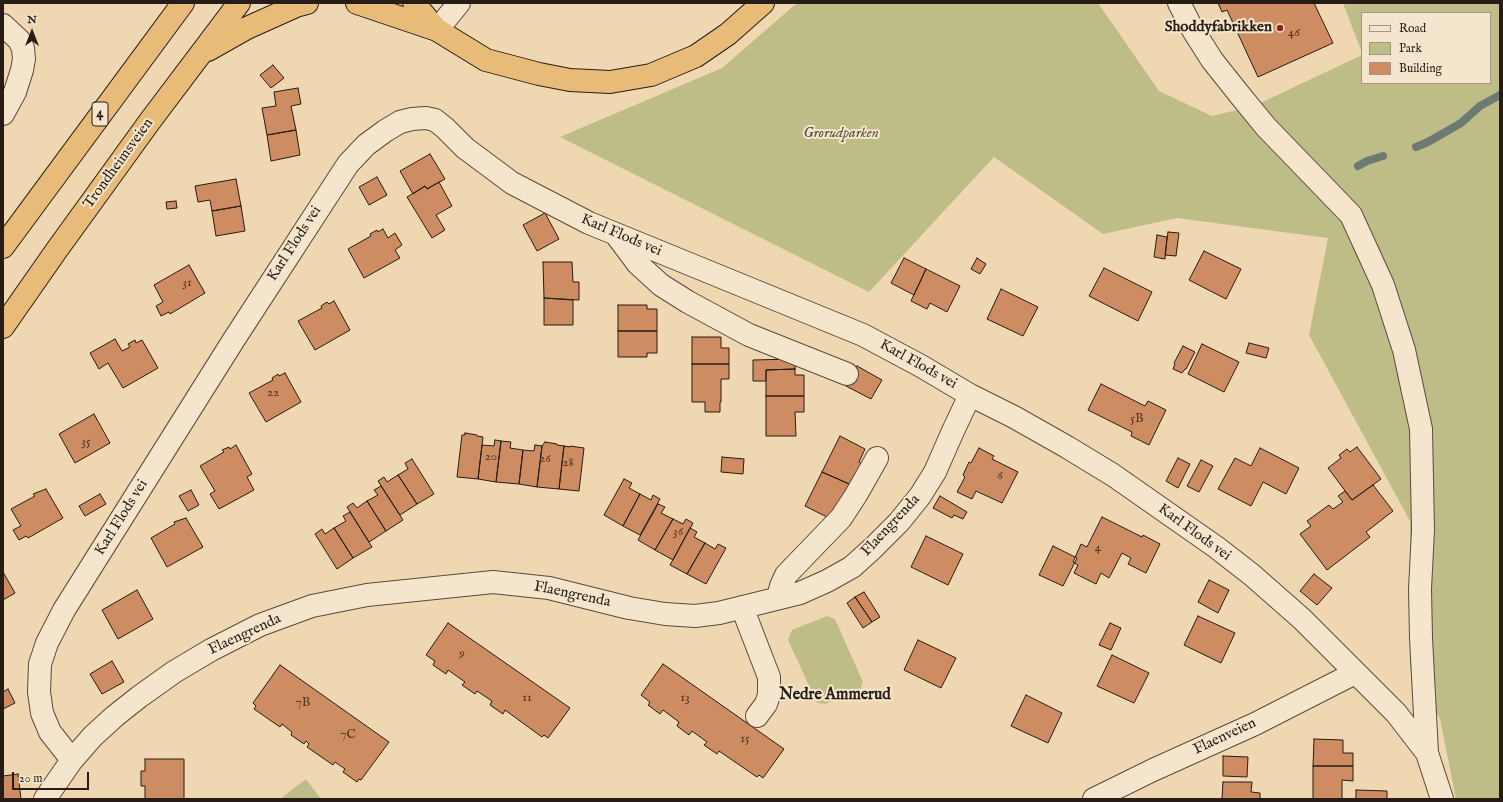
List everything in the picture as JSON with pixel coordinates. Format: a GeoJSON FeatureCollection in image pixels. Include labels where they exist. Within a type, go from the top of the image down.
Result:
{"type":"FeatureCollection","features":[{"type":"Feature","properties":{"kind":"highway","name":"4"},"geometry":{"type":"LineString","coordinates":[[3,246],[183,3]]}},
{"type":"Feature","properties":{"kind":"highway","name":"Trondheimsveien"},"geometry":{"type":"LineString","coordinates":[[3,327],[56,251],[239,3]]}},
{"type":"Feature","properties":{"kind":"highway"},"geometry":{"type":"LineString","coordinates":[[200,54],[247,28],[291,8],[307,3]]}},
{"type":"Feature","properties":{"kind":"highway"},"geometry":{"type":"LineString","coordinates":[[357,3],[437,30],[486,60],[539,74],[570,80],[610,82],[651,75],[696,56],[728,34],[763,3]]}},
{"type":"Feature","properties":{"kind":"highway"},"geometry":{"type":"LineString","coordinates":[[414,3],[437,30]]}},
{"type":"Feature","properties":{"kind":"street"},"geometry":{"type":"LineString","coordinates":[[437,30],[459,3]]}},
{"type":"Feature","properties":{"kind":"street"},"geometry":{"type":"LineString","coordinates":[[1179,3],[1193,30],[1212,60],[1239,94],[1266,127],[1351,215],[1383,285],[1404,350],[1421,429],[1423,530],[1420,589],[1427,753]]}},
{"type":"Feature","properties":{"kind":"street"},"geometry":{"type":"LineString","coordinates":[[3,24],[20,40],[24,59],[15,92],[3,114]]}},
{"type":"Feature","properties":{"kind":"street","name":"Karl Flods vei"},"geometry":{"type":"LineString","coordinates":[[72,760],[50,732],[42,714],[39,692],[40,664],[47,643],[64,610],[237,334],[348,164],[366,145],[385,130],[400,122],[412,118],[426,118],[435,120],[465,148],[512,182],[593,226],[863,335],[921,366],[970,395],[1014,417],[1067,447],[1113,476],[1216,547],[1252,575],[1302,619],[1396,714],[1427,753],[1442,799]]}},
{"type":"Feature","properties":{"kind":"street"},"geometry":{"type":"LineString","coordinates":[[616,235],[638,264],[661,285],[688,302],[749,335],[847,374]]}},
{"type":"Feature","properties":{"kind":"street","name":"Flaengrenda"},"geometry":{"type":"LineString","coordinates":[[45,799],[72,760],[93,736],[115,716],[174,672],[211,650],[260,625],[312,606],[367,595],[493,582],[549,588],[629,608],[665,614],[695,616],[719,613],[800,593],[827,581],[852,567],[874,548],[899,522],[920,496],[935,472],[970,395]]}},
{"type":"Feature","properties":{"kind":"street"},"geometry":{"type":"LineString","coordinates":[[778,598],[786,575],[841,518],[877,458]]}},
{"type":"Feature","properties":{"kind":"street"},"geometry":{"type":"LineString","coordinates":[[742,607],[769,677],[769,695],[766,704],[757,716]]}},
{"type":"Feature","properties":{"kind":"street","name":"Flaenveien"},"geometry":{"type":"LineString","coordinates":[[1094,799],[1153,770],[1256,724],[1355,673]]}},
{"type":"Feature","properties":{"kind":"green space","name":"Grorudparken"},"geometry":{"type":"Polygon","coordinates":[[[797,3],[1098,3],[1159,91],[1212,116],[1254,106],[1361,55],[1361,84],[1491,84],[1491,12],[1361,12],[1361,50],[1343,3],[1500,3],[1500,799],[1456,799],[1440,719],[1410,669],[1410,521],[1309,335],[1328,238],[1177,218],[1103,234],[994,157],[869,292],[560,137],[722,68],[797,3]]]}},
{"type":"Feature","properties":{"kind":"green space"},"geometry":{"type":"Polygon","coordinates":[[[827,616],[835,619],[863,682],[860,690],[825,704],[817,703],[788,640],[792,630],[827,616]]]}},
{"type":"Feature","properties":{"kind":"green space"},"geometry":{"type":"Polygon","coordinates":[[[306,779],[321,799],[280,799],[306,779]]]}},
{"type":"Feature","properties":{"kind":"building","name":"Shoddyfabrikken"},"geometry":{"type":"Polygon","coordinates":[[[1218,3],[1314,3],[1333,43],[1258,77],[1227,10],[1222,12],[1218,3]]]}},
{"type":"Feature","properties":{"kind":"building"},"geometry":{"type":"Polygon","coordinates":[[[273,65],[284,78],[271,88],[260,75],[273,65]]]}},
{"type":"Feature","properties":{"kind":"building"},"geometry":{"type":"Polygon","coordinates":[[[298,88],[301,104],[291,106],[296,130],[267,135],[262,108],[276,106],[274,92],[298,88]]]}},
{"type":"Feature","properties":{"kind":"building"},"geometry":{"type":"Polygon","coordinates":[[[296,130],[300,155],[271,161],[267,135],[296,130]]]}},
{"type":"Feature","properties":{"kind":"building"},"geometry":{"type":"Polygon","coordinates":[[[430,154],[445,179],[427,189],[425,186],[413,194],[400,171],[430,154]]]}},
{"type":"Feature","properties":{"kind":"building"},"geometry":{"type":"Polygon","coordinates":[[[377,177],[387,195],[369,205],[359,187],[377,177]]]}},
{"type":"Feature","properties":{"kind":"building"},"geometry":{"type":"Polygon","coordinates":[[[236,179],[241,206],[212,211],[210,200],[198,202],[195,186],[236,179]]]}},
{"type":"Feature","properties":{"kind":"building"},"geometry":{"type":"Polygon","coordinates":[[[439,182],[452,206],[436,215],[445,230],[432,238],[407,197],[425,186],[427,189],[439,182]]]}},
{"type":"Feature","properties":{"kind":"building"},"geometry":{"type":"Polygon","coordinates":[[[176,201],[177,208],[167,209],[166,202],[176,201]]]}},
{"type":"Feature","properties":{"kind":"building"},"geometry":{"type":"Polygon","coordinates":[[[241,206],[245,231],[216,236],[212,211],[241,206]]]}},
{"type":"Feature","properties":{"kind":"building"},"geometry":{"type":"Polygon","coordinates":[[[545,213],[559,239],[537,251],[523,225],[545,213]]]}},
{"type":"Feature","properties":{"kind":"building"},"geometry":{"type":"Polygon","coordinates":[[[383,229],[388,238],[395,233],[402,245],[395,250],[400,258],[364,278],[348,249],[371,236],[370,234],[377,230],[378,232],[383,229]]]}},
{"type":"Feature","properties":{"kind":"building"},"geometry":{"type":"Polygon","coordinates":[[[1168,232],[1179,233],[1176,256],[1165,255],[1168,232]]]}},
{"type":"Feature","properties":{"kind":"building"},"geometry":{"type":"Polygon","coordinates":[[[1157,235],[1167,237],[1165,259],[1154,257],[1157,235]]]}},
{"type":"Feature","properties":{"kind":"building"},"geometry":{"type":"Polygon","coordinates":[[[1204,251],[1241,269],[1226,299],[1189,280],[1204,251]]]}},
{"type":"Feature","properties":{"kind":"building"},"geometry":{"type":"Polygon","coordinates":[[[904,258],[926,269],[914,295],[891,283],[904,258]]]}},
{"type":"Feature","properties":{"kind":"building"},"geometry":{"type":"Polygon","coordinates":[[[977,258],[986,264],[980,274],[971,269],[977,258]]]}},
{"type":"Feature","properties":{"kind":"building"},"geometry":{"type":"Polygon","coordinates":[[[543,262],[572,262],[573,282],[579,282],[579,300],[544,298],[543,262]]]}},
{"type":"Feature","properties":{"kind":"building"},"geometry":{"type":"Polygon","coordinates":[[[189,265],[205,293],[170,314],[169,312],[161,316],[156,306],[163,302],[154,285],[189,265]]]}},
{"type":"Feature","properties":{"kind":"building"},"geometry":{"type":"Polygon","coordinates":[[[1104,268],[1152,292],[1138,321],[1089,296],[1104,268]]]}},
{"type":"Feature","properties":{"kind":"building"},"geometry":{"type":"Polygon","coordinates":[[[926,269],[960,286],[947,312],[930,303],[927,309],[911,301],[926,269]]]}},
{"type":"Feature","properties":{"kind":"building"},"geometry":{"type":"Polygon","coordinates":[[[1001,289],[1038,307],[1023,336],[987,319],[1001,289]]]}},
{"type":"Feature","properties":{"kind":"building"},"geometry":{"type":"Polygon","coordinates":[[[544,298],[573,300],[573,325],[544,325],[544,298]]]}},
{"type":"Feature","properties":{"kind":"building"},"geometry":{"type":"Polygon","coordinates":[[[334,301],[350,330],[315,350],[298,321],[322,308],[321,306],[327,302],[329,304],[334,301]]]}},
{"type":"Feature","properties":{"kind":"building"},"geometry":{"type":"Polygon","coordinates":[[[618,305],[647,305],[647,309],[657,309],[657,331],[618,331],[618,305]]]}},
{"type":"Feature","properties":{"kind":"building"},"geometry":{"type":"Polygon","coordinates":[[[618,331],[657,331],[657,353],[647,353],[647,357],[618,357],[618,331]]]}},
{"type":"Feature","properties":{"kind":"building"},"geometry":{"type":"Polygon","coordinates":[[[692,337],[721,337],[721,348],[729,348],[729,364],[692,364],[692,337]]]}},
{"type":"Feature","properties":{"kind":"building"},"geometry":{"type":"Polygon","coordinates":[[[115,339],[122,351],[130,347],[128,344],[135,340],[136,343],[142,340],[158,368],[123,388],[108,363],[99,369],[90,353],[115,339]]]}},
{"type":"Feature","properties":{"kind":"building"},"geometry":{"type":"Polygon","coordinates":[[[1249,343],[1269,348],[1266,358],[1246,353],[1249,343]]]}},
{"type":"Feature","properties":{"kind":"building"},"geometry":{"type":"Polygon","coordinates":[[[1202,344],[1239,362],[1224,392],[1188,374],[1202,344]]]}},
{"type":"Feature","properties":{"kind":"building"},"geometry":{"type":"Polygon","coordinates":[[[1183,346],[1195,352],[1186,369],[1182,373],[1173,369],[1174,363],[1183,346]]]}},
{"type":"Feature","properties":{"kind":"building"},"geometry":{"type":"Polygon","coordinates":[[[795,359],[795,369],[766,370],[766,381],[753,381],[753,360],[795,359]]]}},
{"type":"Feature","properties":{"kind":"building"},"geometry":{"type":"Polygon","coordinates":[[[692,364],[729,364],[729,379],[721,379],[720,412],[705,412],[705,402],[692,402],[692,364]]]}},
{"type":"Feature","properties":{"kind":"building"},"geometry":{"type":"Polygon","coordinates":[[[857,366],[882,380],[871,399],[846,386],[857,366]]]}},
{"type":"Feature","properties":{"kind":"building"},"geometry":{"type":"Polygon","coordinates":[[[795,369],[795,375],[804,375],[804,396],[766,396],[766,370],[795,369]]]}},
{"type":"Feature","properties":{"kind":"building"},"geometry":{"type":"Polygon","coordinates":[[[285,373],[301,402],[266,422],[249,393],[273,380],[272,378],[278,374],[279,376],[285,373]]]}},
{"type":"Feature","properties":{"kind":"building"},"geometry":{"type":"Polygon","coordinates":[[[1101,384],[1145,406],[1148,401],[1166,410],[1149,445],[1131,436],[1132,432],[1088,410],[1101,384]]]}},
{"type":"Feature","properties":{"kind":"building"},"geometry":{"type":"Polygon","coordinates":[[[766,396],[804,396],[804,412],[795,412],[796,436],[766,436],[766,396]]]}},
{"type":"Feature","properties":{"kind":"building"},"geometry":{"type":"Polygon","coordinates":[[[94,414],[110,443],[75,463],[59,434],[94,414]]]}},
{"type":"Feature","properties":{"kind":"building"},"geometry":{"type":"Polygon","coordinates":[[[465,433],[483,437],[478,479],[457,477],[462,435],[465,435],[465,433]]]}},
{"type":"Feature","properties":{"kind":"building"},"geometry":{"type":"Polygon","coordinates":[[[840,436],[865,449],[859,462],[866,466],[856,487],[822,472],[840,436]]]}},
{"type":"Feature","properties":{"kind":"building"},"geometry":{"type":"Polygon","coordinates":[[[495,440],[501,441],[496,482],[478,479],[482,445],[494,446],[495,440]]]}},
{"type":"Feature","properties":{"kind":"building"},"geometry":{"type":"Polygon","coordinates":[[[501,441],[511,442],[510,448],[523,450],[519,484],[496,482],[501,441]]]}},
{"type":"Feature","properties":{"kind":"building"},"geometry":{"type":"Polygon","coordinates":[[[545,442],[564,446],[559,489],[537,487],[542,446],[545,442]]]}},
{"type":"Feature","properties":{"kind":"building"},"geometry":{"type":"Polygon","coordinates":[[[236,445],[252,474],[247,477],[254,490],[219,509],[210,494],[215,491],[200,466],[224,452],[222,450],[229,447],[230,449],[236,445]]]}},
{"type":"Feature","properties":{"kind":"building"},"geometry":{"type":"Polygon","coordinates":[[[535,445],[542,446],[537,487],[519,484],[523,450],[534,451],[535,445]]]}},
{"type":"Feature","properties":{"kind":"building"},"geometry":{"type":"Polygon","coordinates":[[[564,446],[584,448],[579,491],[559,489],[564,446]]]}},
{"type":"Feature","properties":{"kind":"building"},"geometry":{"type":"Polygon","coordinates":[[[1357,447],[1381,479],[1352,500],[1328,468],[1341,458],[1339,455],[1347,449],[1350,452],[1357,447]]]}},
{"type":"Feature","properties":{"kind":"building"},"geometry":{"type":"Polygon","coordinates":[[[979,448],[994,456],[992,459],[1018,472],[1002,503],[976,491],[972,499],[957,492],[965,477],[963,475],[969,462],[971,463],[979,448]]]}},
{"type":"Feature","properties":{"kind":"building"},"geometry":{"type":"Polygon","coordinates":[[[1260,448],[1299,468],[1286,494],[1263,482],[1251,506],[1218,489],[1235,458],[1251,466],[1260,448]]]}},
{"type":"Feature","properties":{"kind":"building"},"geometry":{"type":"Polygon","coordinates":[[[722,457],[744,459],[743,474],[721,472],[722,457]]]}},
{"type":"Feature","properties":{"kind":"building"},"geometry":{"type":"Polygon","coordinates":[[[1178,458],[1190,464],[1178,488],[1166,481],[1178,458]]]}},
{"type":"Feature","properties":{"kind":"building"},"geometry":{"type":"Polygon","coordinates":[[[412,459],[434,494],[417,504],[398,475],[408,469],[405,463],[412,459]]]}},
{"type":"Feature","properties":{"kind":"building"},"geometry":{"type":"Polygon","coordinates":[[[1201,460],[1213,466],[1199,492],[1187,486],[1201,460]]]}},
{"type":"Feature","properties":{"kind":"building"},"geometry":{"type":"Polygon","coordinates":[[[822,472],[856,487],[831,519],[805,506],[822,472]]]}},
{"type":"Feature","properties":{"kind":"building"},"geometry":{"type":"Polygon","coordinates":[[[398,475],[417,504],[400,515],[378,481],[384,477],[387,482],[398,475]]]}},
{"type":"Feature","properties":{"kind":"building"},"geometry":{"type":"Polygon","coordinates":[[[624,479],[632,483],[629,488],[640,494],[623,526],[604,515],[624,479]]]}},
{"type":"Feature","properties":{"kind":"building"},"geometry":{"type":"Polygon","coordinates":[[[1373,485],[1393,511],[1366,532],[1370,537],[1327,570],[1300,534],[1311,526],[1307,521],[1329,505],[1333,509],[1343,502],[1338,496],[1345,491],[1352,500],[1373,485]]]}},
{"type":"Feature","properties":{"kind":"building"},"geometry":{"type":"Polygon","coordinates":[[[381,486],[403,520],[386,531],[367,501],[378,495],[374,490],[381,486]]]}},
{"type":"Feature","properties":{"kind":"building"},"geometry":{"type":"Polygon","coordinates":[[[46,489],[63,518],[28,538],[26,536],[19,540],[13,530],[21,526],[11,509],[35,496],[33,494],[46,489]]]}},
{"type":"Feature","properties":{"kind":"building"},"geometry":{"type":"Polygon","coordinates":[[[191,490],[199,505],[188,511],[179,496],[191,490]]]}},
{"type":"Feature","properties":{"kind":"building"},"geometry":{"type":"Polygon","coordinates":[[[100,494],[106,504],[85,516],[79,506],[100,494]]]}},
{"type":"Feature","properties":{"kind":"building"},"geometry":{"type":"Polygon","coordinates":[[[640,494],[651,500],[653,495],[660,499],[640,535],[623,526],[640,494]]]}},
{"type":"Feature","properties":{"kind":"building"},"geometry":{"type":"Polygon","coordinates":[[[940,496],[967,512],[963,519],[954,515],[952,518],[933,508],[940,496]]]}},
{"type":"Feature","properties":{"kind":"building"},"geometry":{"type":"Polygon","coordinates":[[[367,501],[386,531],[369,542],[347,507],[353,503],[357,508],[367,501]]]}},
{"type":"Feature","properties":{"kind":"building"},"geometry":{"type":"Polygon","coordinates":[[[658,504],[665,507],[661,513],[673,519],[655,550],[638,540],[658,504]]]}},
{"type":"Feature","properties":{"kind":"building"},"geometry":{"type":"Polygon","coordinates":[[[350,512],[372,547],[353,558],[334,528],[346,521],[343,516],[350,512]]]}},
{"type":"Feature","properties":{"kind":"building"},"geometry":{"type":"Polygon","coordinates":[[[1102,517],[1142,537],[1143,535],[1160,544],[1146,573],[1128,564],[1131,558],[1122,553],[1109,578],[1101,573],[1096,584],[1074,573],[1078,565],[1073,562],[1081,544],[1087,547],[1102,517]]]}},
{"type":"Feature","properties":{"kind":"building"},"geometry":{"type":"Polygon","coordinates":[[[186,518],[203,547],[167,567],[151,538],[175,524],[174,522],[186,518]]]}},
{"type":"Feature","properties":{"kind":"building"},"geometry":{"type":"Polygon","coordinates":[[[673,519],[683,524],[686,519],[693,523],[673,560],[655,550],[673,519]]]}},
{"type":"Feature","properties":{"kind":"building"},"geometry":{"type":"Polygon","coordinates":[[[334,528],[353,558],[337,569],[315,534],[322,529],[325,534],[334,528]]]}},
{"type":"Feature","properties":{"kind":"building"},"geometry":{"type":"Polygon","coordinates":[[[690,528],[697,532],[694,537],[705,543],[687,574],[670,565],[690,528]]]}},
{"type":"Feature","properties":{"kind":"building"},"geometry":{"type":"Polygon","coordinates":[[[926,536],[963,554],[948,585],[911,567],[926,536]]]}},
{"type":"Feature","properties":{"kind":"building"},"geometry":{"type":"Polygon","coordinates":[[[705,543],[715,549],[718,544],[726,548],[706,584],[687,574],[705,543]]]}},
{"type":"Feature","properties":{"kind":"building"},"geometry":{"type":"Polygon","coordinates":[[[1053,546],[1077,558],[1063,586],[1039,575],[1053,546]]]}},
{"type":"Feature","properties":{"kind":"building"},"geometry":{"type":"Polygon","coordinates":[[[3,572],[15,593],[3,600],[3,572]]]}},
{"type":"Feature","properties":{"kind":"building"},"geometry":{"type":"Polygon","coordinates":[[[1314,574],[1332,588],[1317,605],[1300,591],[1314,574]]]}},
{"type":"Feature","properties":{"kind":"building"},"geometry":{"type":"Polygon","coordinates":[[[1209,580],[1229,590],[1218,613],[1198,602],[1209,580]]]}},
{"type":"Feature","properties":{"kind":"building"},"geometry":{"type":"Polygon","coordinates":[[[137,590],[153,619],[118,639],[102,610],[137,590]]]}},
{"type":"Feature","properties":{"kind":"building"},"geometry":{"type":"Polygon","coordinates":[[[864,592],[880,617],[872,622],[855,597],[864,592]]]}},
{"type":"Feature","properties":{"kind":"building"},"geometry":{"type":"Polygon","coordinates":[[[855,597],[872,622],[863,628],[847,603],[855,597]]]}},
{"type":"Feature","properties":{"kind":"building"},"geometry":{"type":"Polygon","coordinates":[[[1198,616],[1235,633],[1221,663],[1184,645],[1198,616]]]}},
{"type":"Feature","properties":{"kind":"building"},"geometry":{"type":"Polygon","coordinates":[[[448,623],[570,708],[548,738],[544,735],[542,737],[505,710],[503,714],[490,705],[492,701],[477,691],[475,694],[462,685],[465,682],[448,670],[446,674],[433,665],[435,661],[426,655],[448,623]]]}},
{"type":"Feature","properties":{"kind":"building"},"geometry":{"type":"Polygon","coordinates":[[[1110,623],[1121,628],[1111,650],[1099,645],[1110,623]]]}},
{"type":"Feature","properties":{"kind":"building"},"geometry":{"type":"Polygon","coordinates":[[[918,640],[956,658],[941,688],[904,670],[918,640]]]}},
{"type":"Feature","properties":{"kind":"building"},"geometry":{"type":"Polygon","coordinates":[[[1112,655],[1149,673],[1134,703],[1097,686],[1112,655]]]}},
{"type":"Feature","properties":{"kind":"building"},"geometry":{"type":"Polygon","coordinates":[[[112,661],[124,682],[102,694],[90,674],[112,661]]]}},
{"type":"Feature","properties":{"kind":"building"},"geometry":{"type":"Polygon","coordinates":[[[663,664],[784,749],[763,778],[759,775],[757,777],[719,751],[717,754],[704,745],[707,742],[692,731],[689,735],[677,726],[679,722],[663,710],[660,714],[648,705],[650,702],[641,695],[663,664]]]}},
{"type":"Feature","properties":{"kind":"building"},"geometry":{"type":"Polygon","coordinates":[[[280,665],[389,742],[361,780],[359,779],[357,782],[343,772],[345,769],[335,762],[333,765],[307,747],[309,744],[306,741],[304,744],[291,735],[292,732],[282,724],[280,727],[254,709],[256,706],[253,703],[280,665]]]}},
{"type":"Feature","properties":{"kind":"building"},"geometry":{"type":"Polygon","coordinates":[[[8,689],[15,703],[3,709],[3,692],[8,689]]]}},
{"type":"Feature","properties":{"kind":"building"},"geometry":{"type":"Polygon","coordinates":[[[1026,695],[1062,713],[1048,743],[1011,726],[1026,695]]]}},
{"type":"Feature","properties":{"kind":"building"},"geometry":{"type":"Polygon","coordinates":[[[1314,739],[1343,740],[1343,753],[1353,753],[1353,766],[1313,766],[1314,739]]]}},
{"type":"Feature","properties":{"kind":"building"},"geometry":{"type":"Polygon","coordinates":[[[1223,756],[1248,757],[1247,777],[1223,776],[1223,756]]]}},
{"type":"Feature","properties":{"kind":"building"},"geometry":{"type":"Polygon","coordinates":[[[145,759],[184,759],[184,799],[145,799],[145,786],[141,786],[141,771],[145,771],[145,759]]]}},
{"type":"Feature","properties":{"kind":"building"},"geometry":{"type":"Polygon","coordinates":[[[1313,766],[1353,766],[1353,781],[1342,780],[1342,799],[1313,799],[1313,766]]]}},
{"type":"Feature","properties":{"kind":"building"},"geometry":{"type":"Polygon","coordinates":[[[18,774],[21,799],[3,799],[3,776],[18,774]]]}},
{"type":"Feature","properties":{"kind":"building"},"geometry":{"type":"Polygon","coordinates":[[[1223,782],[1252,782],[1251,792],[1260,793],[1260,799],[1222,799],[1223,782]]]}},
{"type":"Feature","properties":{"kind":"building"},"geometry":{"type":"Polygon","coordinates":[[[1356,790],[1387,791],[1387,799],[1356,799],[1356,790]]]}},
{"type":"Feature","properties":{"kind":"waterway"},"geometry":{"type":"LineString","coordinates":[[1416,147],[1428,142],[1461,123],[1480,106],[1500,95]]}},
{"type":"Feature","properties":{"kind":"waterway"},"geometry":{"type":"LineString","coordinates":[[1358,166],[1367,161],[1383,156]]}},
{"type":"Feature","properties":{"kind":"place","name":"Shoddyfabrikken"},"geometry":{"type":"Point","coordinates":[1280,28]}},
{"type":"Feature","properties":{"kind":"district","name":"Nedre Ammerud"},"geometry":{"type":"Point","coordinates":[835,696]}}]}
